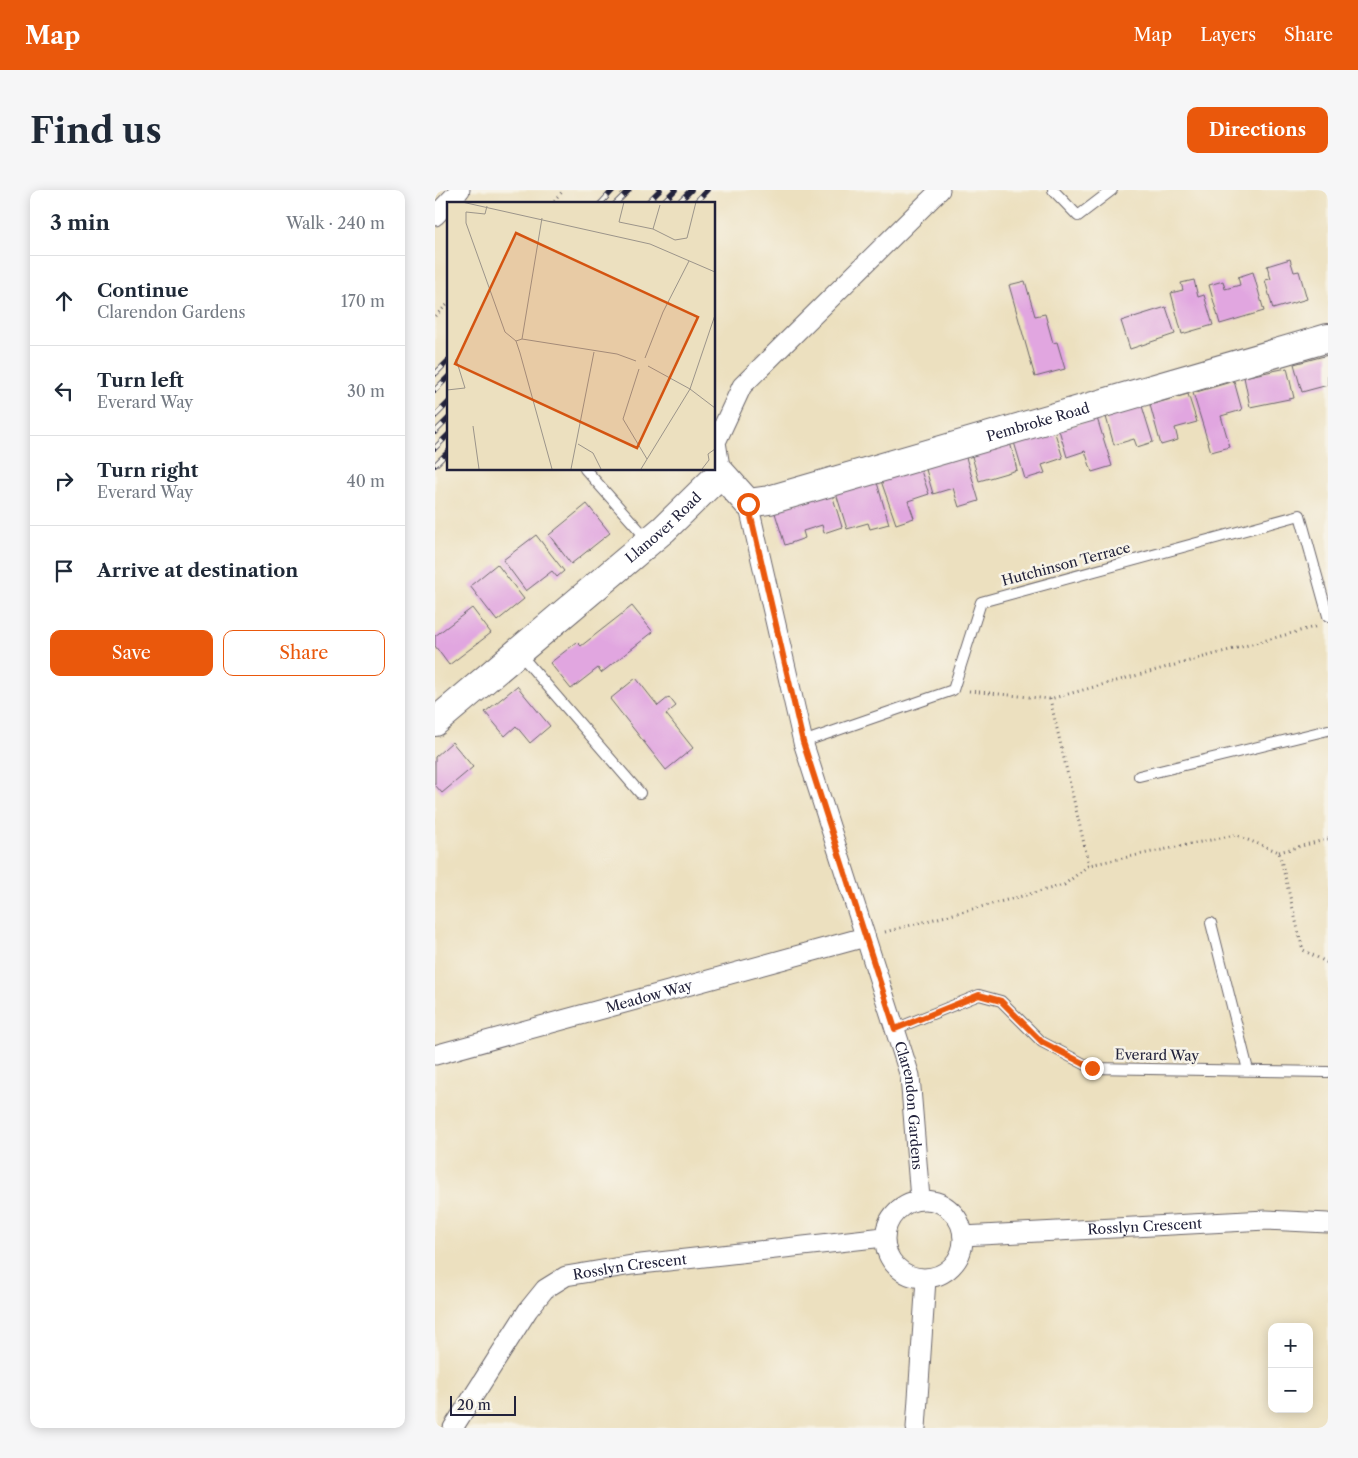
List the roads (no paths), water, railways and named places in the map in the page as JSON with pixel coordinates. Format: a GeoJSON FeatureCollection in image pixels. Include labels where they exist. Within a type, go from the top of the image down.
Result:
{"type":"FeatureCollection","features":[{"type":"Feature","properties":{"kind":"street"},"geometry":{"type":"LineString","coordinates":[[448,202],[460,190]]}},
{"type":"Feature","properties":{"kind":"street"},"geometry":{"type":"LineString","coordinates":[[721,473],[716,442],[742,386],[940,190]]}},
{"type":"Feature","properties":{"kind":"street"},"geometry":{"type":"LineString","coordinates":[[435,216],[447,204]]}},
{"type":"Feature","properties":{"kind":"street","name":"Pembroke Road"},"geometry":{"type":"LineString","coordinates":[[748,504],[769,500],[1328,338]]}},
{"type":"Feature","properties":{"kind":"street","name":"Clarendon Gardens"},"geometry":{"type":"LineString","coordinates":[[721,473],[748,504],[803,742],[910,1076],[920,1200]]}},
{"type":"Feature","properties":{"kind":"street","name":"Llanover Road"},"geometry":{"type":"LineString","coordinates":[[435,722],[664,529],[721,473]]}},
{"type":"Feature","properties":{"kind":"street","name":"Meadow Way"},"geometry":{"type":"LineString","coordinates":[[435,1055],[865,937]]}},
{"type":"Feature","properties":{"kind":"street"},"geometry":{"type":"LineString","coordinates":[[920,1200],[934,1201],[947,1207],[956,1217],[963,1236],[962,1250],[956,1263],[946,1272],[926,1279],[912,1277],[900,1271],[891,1261],[885,1248],[884,1237],[887,1224],[894,1212],[905,1204],[920,1200]]}},
{"type":"Feature","properties":{"kind":"street","name":"Rosslyn Crescent"},"geometry":{"type":"LineString","coordinates":[[963,1236],[1266,1220],[1328,1224]]}},
{"type":"Feature","properties":{"kind":"street","name":"Rosslyn Crescent"},"geometry":{"type":"LineString","coordinates":[[453,1428],[528,1310],[545,1289],[566,1276],[632,1265],[884,1237]]}},
{"type":"Feature","properties":{"kind":"street"},"geometry":{"type":"LineString","coordinates":[[916,1428],[926,1279]]}},
{"type":"Feature","properties":{"kind":"lane"},"geometry":{"type":"LineString","coordinates":[[1053,190],[1078,216],[1112,190]]}},
{"type":"Feature","properties":{"kind":"lane"},"geometry":{"type":"LineString","coordinates":[[586,470],[649,541]]}},
{"type":"Feature","properties":{"kind":"lane","name":"Hutchinson Terrace"},"geometry":{"type":"LineString","coordinates":[[803,742],[953,690],[981,602],[1299,515],[1328,616]]}},
{"type":"Feature","properties":{"kind":"lane"},"geometry":{"type":"LineString","coordinates":[[518,652],[640,793]]}},
{"type":"Feature","properties":{"kind":"lane"},"geometry":{"type":"LineString","coordinates":[[1139,776],[1328,730]]}},
{"type":"Feature","properties":{"kind":"lane"},"geometry":{"type":"LineString","coordinates":[[1211,923],[1248,1070]]}},
{"type":"Feature","properties":{"kind":"lane","name":"Everard Way"},"geometry":{"type":"LineString","coordinates":[[895,1029],[979,995],[1001,1001],[1042,1042],[1092,1068],[1328,1072]]}},
{"type":"Feature","properties":{"kind":"railway"},"geometry":{"type":"LineString","coordinates":[[602,202],[613,190]]}},
{"type":"Feature","properties":{"kind":"railway"},"geometry":{"type":"LineString","coordinates":[[617,202],[629,190]]}},
{"type":"Feature","properties":{"kind":"railway"},"geometry":{"type":"LineString","coordinates":[[648,202],[660,190]]}},
{"type":"Feature","properties":{"kind":"railway"},"geometry":{"type":"LineString","coordinates":[[663,202],[675,190]]}},
{"type":"Feature","properties":{"kind":"railway"},"geometry":{"type":"LineString","coordinates":[[679,202],[691,190]]}},
{"type":"Feature","properties":{"kind":"railway"},"geometry":{"type":"LineString","coordinates":[[696,202],[707,190]]}},
{"type":"Feature","properties":{"kind":"railway"},"geometry":{"type":"LineString","coordinates":[[435,374],[447,362]]}},
{"type":"Feature","properties":{"kind":"railway"},"geometry":{"type":"LineString","coordinates":[[435,390],[447,378]]}},
{"type":"Feature","properties":{"kind":"railway"},"geometry":{"type":"LineString","coordinates":[[435,416],[447,404]]}},
{"type":"Feature","properties":{"kind":"railway"},"geometry":{"type":"LineString","coordinates":[[435,432],[447,420]]}},
{"type":"Feature","properties":{"kind":"railway"},"geometry":{"type":"LineString","coordinates":[[435,448],[447,436]]}},
{"type":"Feature","properties":{"kind":"railway"},"geometry":{"type":"LineString","coordinates":[[435,465],[447,453]]}}]}
